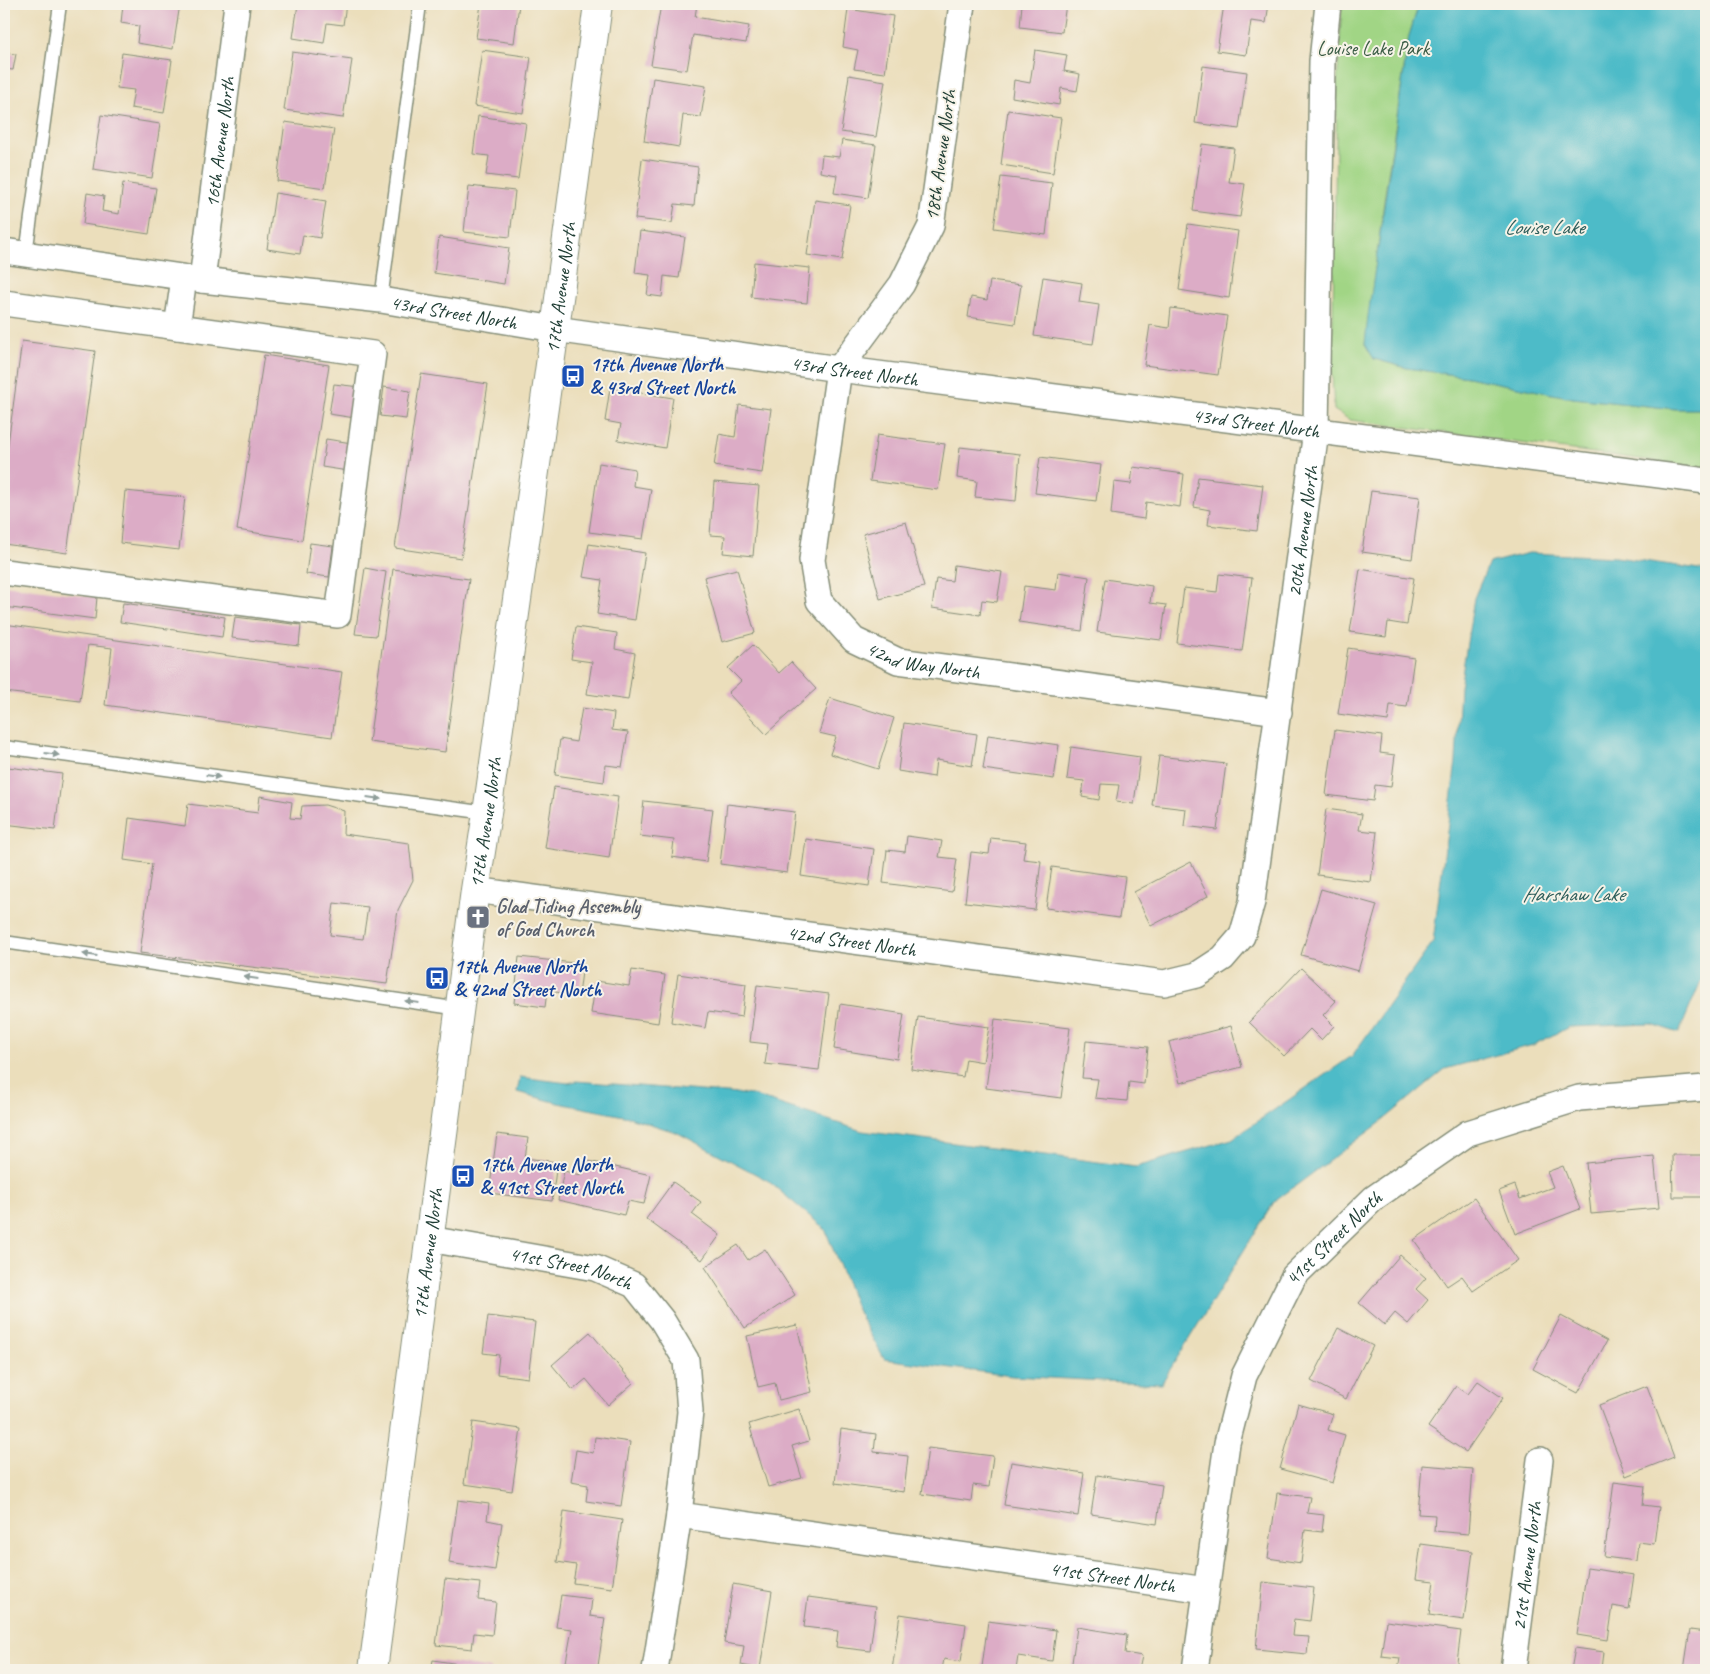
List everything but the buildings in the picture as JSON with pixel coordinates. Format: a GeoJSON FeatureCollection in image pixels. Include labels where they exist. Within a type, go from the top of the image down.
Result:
{"type":"FeatureCollection","features":[{"type":"Feature","properties":{"kind":"street","name":"16th Avenue North"},"geometry":{"type":"LineString","coordinates":[[177,327],[193,279],[237,4]]}},
{"type":"Feature","properties":{"kind":"street","name":"17th Avenue North"},"geometry":{"type":"LineString","coordinates":[[373,1670],[475,890],[555,329],[598,4]]}},
{"type":"Feature","properties":{"kind":"street","name":"18th Avenue North"},"geometry":{"type":"LineString","coordinates":[[839,369],[902,284],[931,226],[962,4]]}},
{"type":"Feature","properties":{"kind":"street","name":"20th Avenue North"},"geometry":{"type":"LineString","coordinates":[[1223,958],[1242,936],[1252,902],[1316,431],[1322,61],[1328,4]]}},
{"type":"Feature","properties":{"kind":"street","name":"43rd Street North"},"geometry":{"type":"LineString","coordinates":[[15,253],[193,279],[381,300],[555,329],[839,369],[1706,481]]}},
{"type":"Feature","properties":{"kind":"street"},"geometry":{"type":"LineString","coordinates":[[4,303],[373,354],[338,616],[4,572]]}},
{"type":"Feature","properties":{"kind":"street","name":"42nd Way North"},"geometry":{"type":"LineString","coordinates":[[839,369],[812,560],[819,601],[854,640],[898,661],[1279,712]]}},
{"type":"Feature","properties":{"kind":"street","name":"42nd Street North"},"geometry":{"type":"LineString","coordinates":[[475,890],[1164,983],[1197,975],[1223,958]]}},
{"type":"Feature","properties":{"kind":"street","name":"41st Street North"},"geometry":{"type":"LineString","coordinates":[[429,1239],[595,1268],[634,1285],[662,1320],[686,1360],[690,1412],[679,1515],[1206,1590],[1227,1443],[1244,1376],[1294,1276],[1374,1198],[1468,1133],[1579,1098],[1706,1088]]}},
{"type":"Feature","properties":{"kind":"street","name":"21st Avenue North"},"geometry":{"type":"LineString","coordinates":[[1512,1670],[1540,1460]]}},
{"type":"Feature","properties":{"kind":"street"},"geometry":{"type":"LineString","coordinates":[[656,1670],[679,1515]]}},
{"type":"Feature","properties":{"kind":"street"},"geometry":{"type":"LineString","coordinates":[[1195,1670],[1206,1590]]}},
{"type":"Feature","properties":{"kind":"lane"},"geometry":{"type":"LineString","coordinates":[[15,253],[60,4]]}},
{"type":"Feature","properties":{"kind":"lane"},"geometry":{"type":"LineString","coordinates":[[381,300],[420,4]]}},
{"type":"Feature","properties":{"kind":"lane"},"geometry":{"type":"LineString","coordinates":[[4,747],[487,813]]}},
{"type":"Feature","properties":{"kind":"lane"},"geometry":{"type":"LineString","coordinates":[[4,942],[460,1009]]}},
{"type":"Feature","properties":{"kind":"green space","name":"Louise Lake Park"},"geometry":{"type":"Polygon","coordinates":[[[1342,4],[1419,4],[1409,36],[1365,344],[1374,359],[1407,368],[1468,377],[1573,398],[1676,409],[1706,409],[1706,468],[1350,420],[1334,410],[1332,373],[1337,85],[1342,4]]]}},
{"type":"Feature","properties":{"kind":"water","name":"Louise Lake"},"geometry":{"type":"Polygon","coordinates":[[[1419,4],[1706,4],[1706,409],[1676,409],[1573,398],[1468,377],[1407,368],[1374,359],[1365,344],[1368,316],[1409,36],[1419,4]]]}},
{"type":"Feature","properties":{"kind":"water","name":"Harshaw Lake"},"geometry":{"type":"Polygon","coordinates":[[[1529,553],[1616,557],[1706,570],[1706,969],[1679,1033],[1651,1024],[1569,1027],[1533,1045],[1445,1069],[1380,1123],[1274,1202],[1161,1384],[1012,1376],[884,1359],[858,1312],[825,1229],[767,1180],[678,1133],[629,1117],[558,1103],[517,1092],[520,1077],[568,1083],[576,1081],[752,1095],[862,1131],[1136,1167],[1232,1139],[1352,1056],[1433,942],[1456,761],[1460,688],[1474,598],[1489,563],[1529,553]]]}},
{"type":"Feature","properties":{"kind":"place","name":"17th Avenue North & 43rd Street North"},"geometry":{"type":"Point","coordinates":[573,376]}},
{"type":"Feature","properties":{"kind":"place","name":"Glad Tiding Assembly of God Church"},"geometry":{"type":"Point","coordinates":[478,917]}},
{"type":"Feature","properties":{"kind":"place","name":"17th Avenue North & 42nd Street North"},"geometry":{"type":"Point","coordinates":[437,978]}},
{"type":"Feature","properties":{"kind":"place","name":"17th Avenue North & 41st Street North"},"geometry":{"type":"Point","coordinates":[463,1176]}}]}
